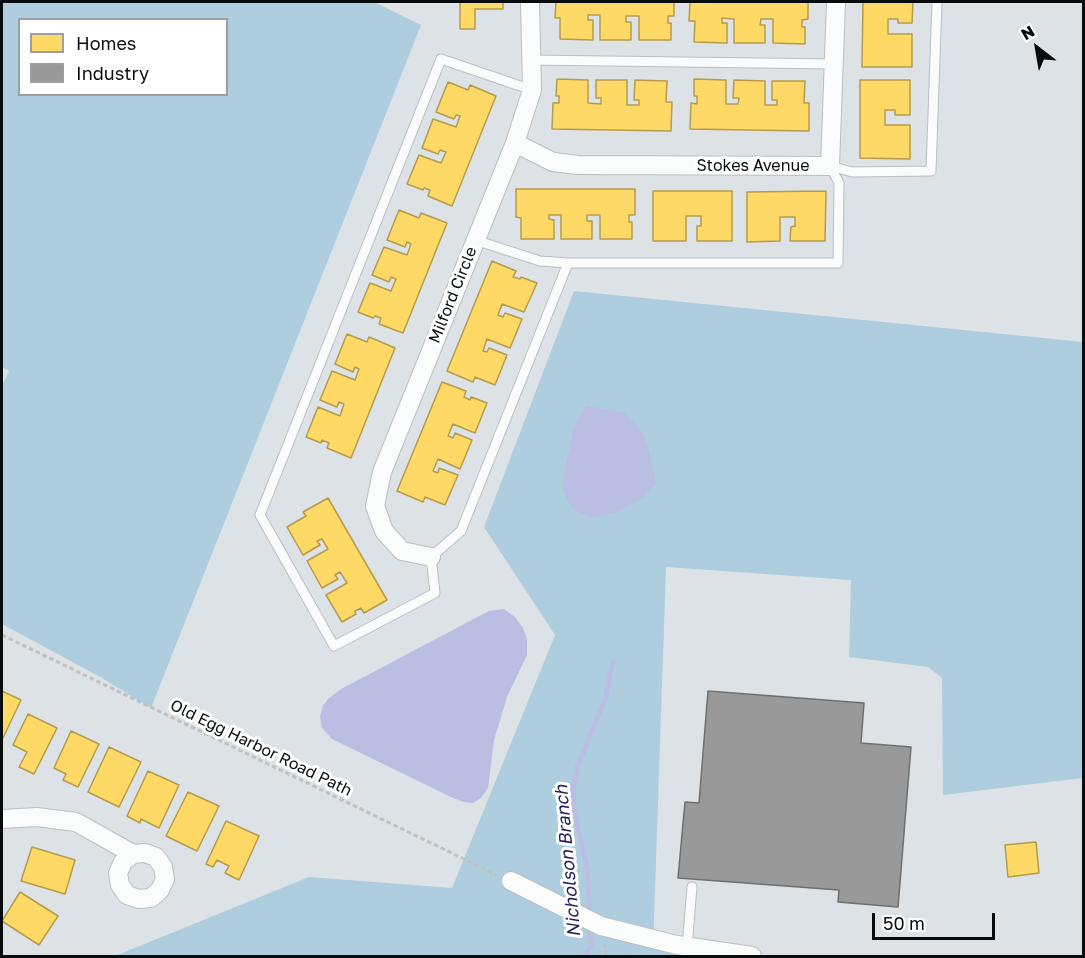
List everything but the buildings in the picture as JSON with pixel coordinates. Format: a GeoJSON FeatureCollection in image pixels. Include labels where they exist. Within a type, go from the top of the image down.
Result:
{"type":"FeatureCollection","features":[{"type":"Feature","properties":{"kind":"street","name":"Milford Circle"},"geometry":{"type":"LineString","coordinates":[[431,557],[402,551],[384,531],[375,506],[382,472],[515,143],[532,90],[530,2]]}},
{"type":"Feature","properties":{"kind":"street","name":"Stokes Avenue"},"geometry":{"type":"LineString","coordinates":[[515,143],[553,162],[578,165],[831,166],[836,2]]}},
{"type":"Feature","properties":{"kind":"street"},"geometry":{"type":"LineString","coordinates":[[2,819],[37,817],[76,822],[133,854]]}},
{"type":"Feature","properties":{"kind":"street"},"geometry":{"type":"LineString","coordinates":[[511,881],[601,926],[687,947],[752,957]]}},
{"type":"Feature","properties":{"kind":"lane"},"geometry":{"type":"LineString","coordinates":[[831,166],[852,172],[931,171],[937,2]]}},
{"type":"Feature","properties":{"kind":"lane"},"geometry":{"type":"LineString","coordinates":[[532,90],[441,59],[261,515],[334,646],[435,593],[431,557],[460,531],[568,263]]}},
{"type":"Feature","properties":{"kind":"lane"},"geometry":{"type":"LineString","coordinates":[[531,60],[834,64]]}},
{"type":"Feature","properties":{"kind":"lane"},"geometry":{"type":"LineString","coordinates":[[475,240],[540,261],[568,263],[838,263],[839,183],[831,166]]}},
{"type":"Feature","properties":{"kind":"lane"},"geometry":{"type":"LineString","coordinates":[[687,947],[692,887]]}},
{"type":"Feature","properties":{"kind":"path","name":"Old Egg Harbor Road Path"},"geometry":{"type":"LineString","coordinates":[[2,635],[511,881]]}},
{"type":"Feature","properties":{"kind":"shaded area"},"geometry":{"type":"Polygon","coordinates":[[[2,2],[374,2],[421,25],[151,708],[102,678],[2,624],[2,386],[9,371],[2,367],[2,2]]]}},
{"type":"Feature","properties":{"kind":"shaded area"},"geometry":{"type":"Polygon","coordinates":[[[574,291],[1083,342],[1083,778],[943,795],[942,678],[928,667],[849,657],[851,580],[666,567],[653,949],[688,956],[115,956],[309,877],[452,888],[555,635],[484,527],[574,291]]]}},
{"type":"Feature","properties":{"kind":"shaded area"},"geometry":{"type":"Polygon","coordinates":[[[587,406],[624,412],[636,424],[645,438],[650,453],[656,484],[643,498],[618,512],[593,518],[575,511],[562,486],[573,428],[587,406]]]}},
{"type":"Feature","properties":{"kind":"shaded area"},"geometry":{"type":"Polygon","coordinates":[[[504,609],[515,617],[523,628],[527,639],[527,655],[507,697],[494,740],[488,788],[481,798],[473,803],[453,798],[332,739],[322,728],[320,716],[323,706],[341,689],[489,611],[504,609]]]}},
{"type":"Feature","properties":{"kind":"waterway","name":"Nicholson Branch"},"geometry":{"type":"LineString","coordinates":[[590,915],[587,867],[574,811],[573,788],[578,765],[606,697],[613,661]]}},
{"type":"Feature","properties":{"kind":"waterway","name":"Nicholson Branch"},"geometry":{"type":"LineString","coordinates":[[585,956],[591,945],[590,924]]}}]}
